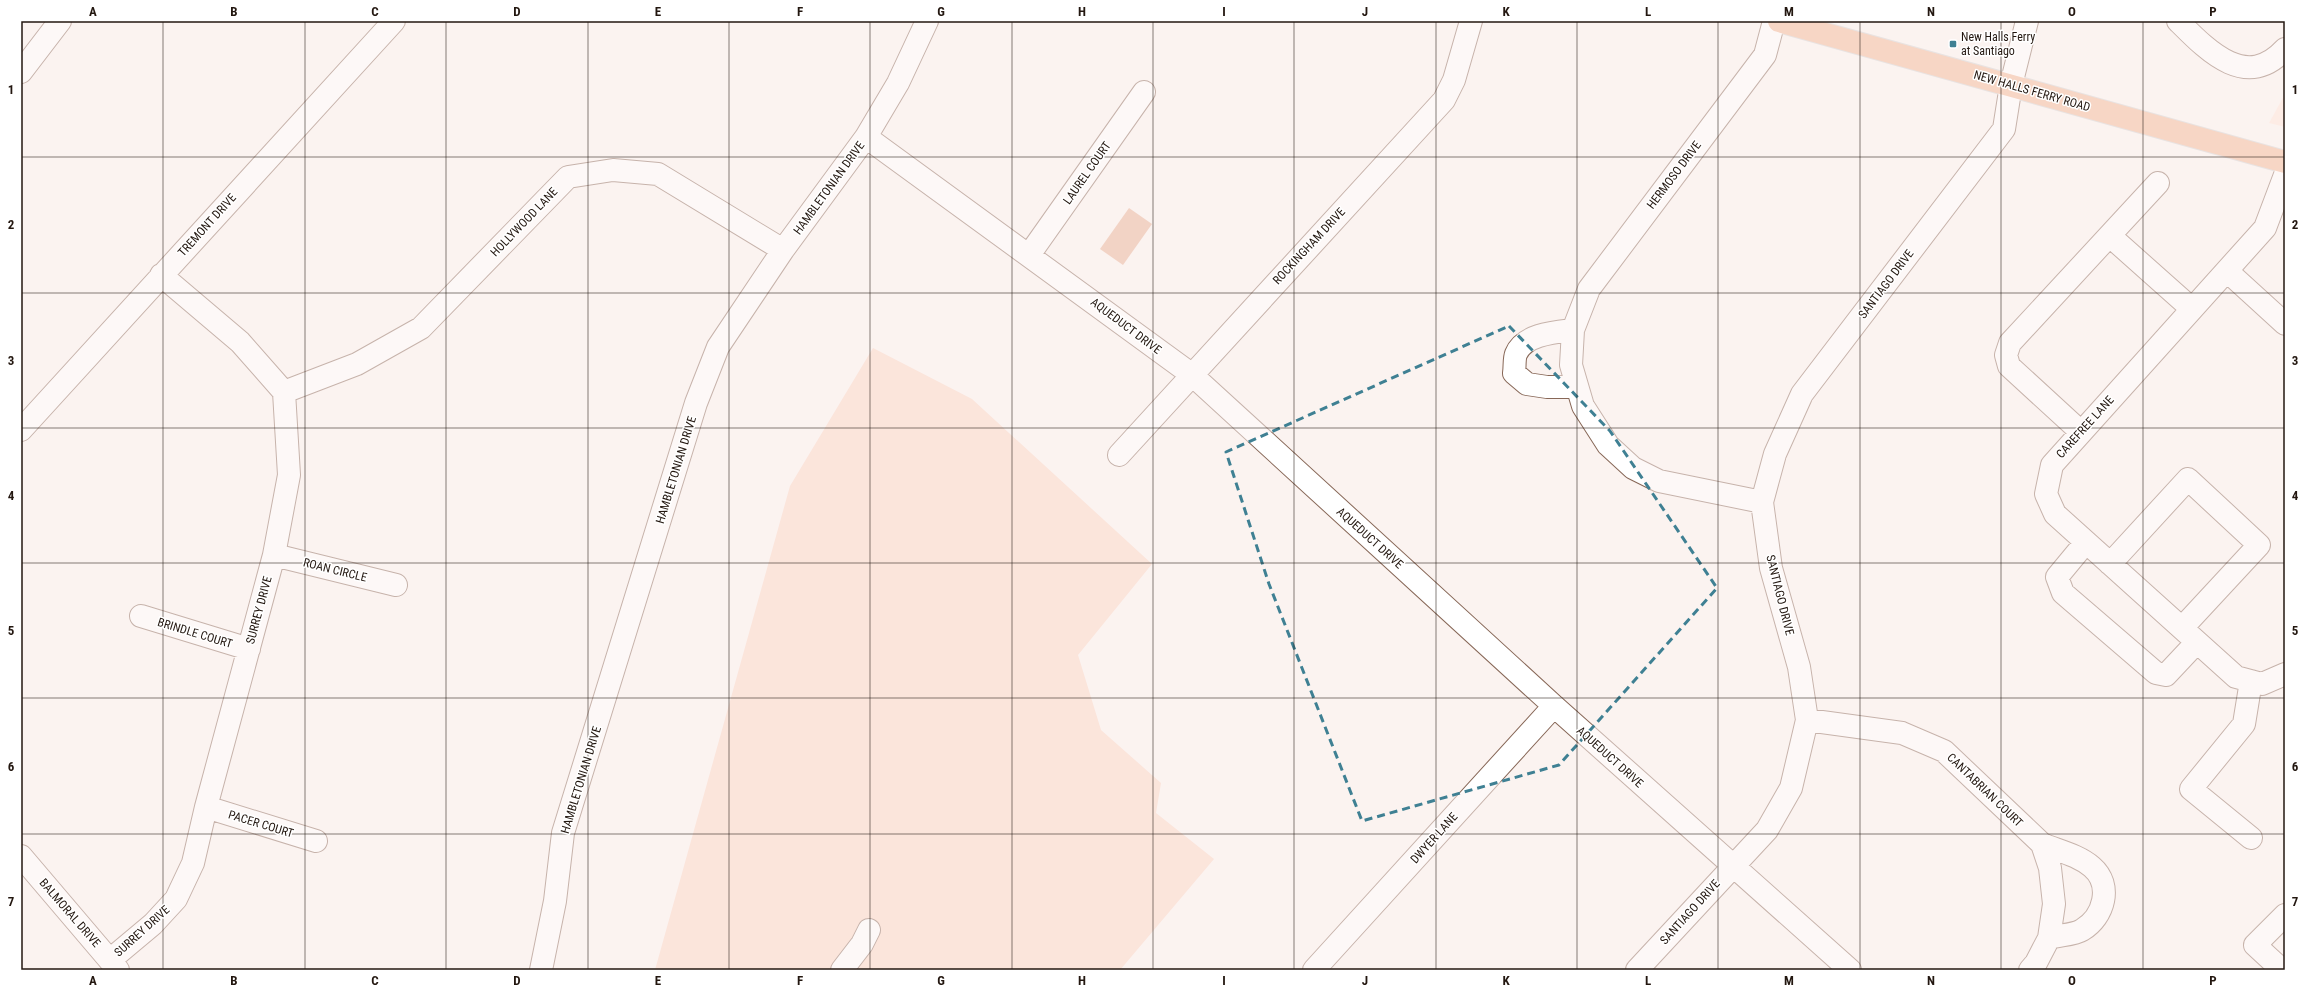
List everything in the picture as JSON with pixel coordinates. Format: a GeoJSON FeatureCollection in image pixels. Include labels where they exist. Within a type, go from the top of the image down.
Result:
{"type":"FeatureCollection","features":[{"type":"Feature","properties":{"kind":"main road","name":"NEW HALLS FERRY ROAD"},"geometry":{"type":"LineString","coordinates":[[1779,21],[2285,162]]}},
{"type":"Feature","properties":{"kind":"street"},"geometry":{"type":"LineString","coordinates":[[21,72],[60,21]]}},
{"type":"Feature","properties":{"kind":"street","name":"TREMONT DRIVE"},"geometry":{"type":"LineString","coordinates":[[21,430],[394,21]]}},
{"type":"Feature","properties":{"kind":"street","name":"HAMBLETONIAN DRIVE"},"geometry":{"type":"LineString","coordinates":[[541,970],[555,901],[563,833],[696,403],[718,347],[783,250],[866,137],[898,83],[926,21]]}},
{"type":"Feature","properties":{"kind":"street","name":"ROCKINGHAM DRIVE"},"geometry":{"type":"LineString","coordinates":[[1119,455],[1191,374],[1444,100],[1454,80],[1471,21]]}},
{"type":"Feature","properties":{"kind":"street","name":"HERMOSO DRIVE"},"geometry":{"type":"LineString","coordinates":[[1762,502],[1659,481],[1633,468],[1608,445],[1583,406],[1571,365],[1573,330],[1589,288],[1765,55],[1774,21]]}},
{"type":"Feature","properties":{"kind":"street","name":"SANTIAGO DRIVE"},"geometry":{"type":"LineString","coordinates":[[1637,970],[1767,830],[1791,788],[1807,720],[1799,667],[1771,568],[1762,502],[1775,454],[1802,394],[2004,129],[2011,85],[2027,21]]}},
{"type":"Feature","properties":{"kind":"street"},"geometry":{"type":"LineString","coordinates":[[2178,21],[2208,51],[2229,63],[2254,68],[2277,58],[2285,49]]}},
{"type":"Feature","properties":{"kind":"street","name":"LAUREL COURT"},"geometry":{"type":"LineString","coordinates":[[1029,255],[1144,92]]}},
{"type":"Feature","properties":{"kind":"street","name":"AQUEDUCT DRIVE"},"geometry":{"type":"LineString","coordinates":[[866,137],[1191,374],[1554,706],[1850,970]]}},
{"type":"Feature","properties":{"kind":"street","name":"HOLLYWOOD LANE"},"geometry":{"type":"LineString","coordinates":[[284,392],[357,364],[421,328],[568,177],[613,170],[658,174],[783,250]]}},
{"type":"Feature","properties":{"kind":"street","name":"CAREFREE LANE"},"geometry":{"type":"LineString","coordinates":[[2256,683],[2236,677],[2110,564],[2055,514],[2046,494],[2052,465],[2265,228],[2285,175]]}},
{"type":"Feature","properties":{"kind":"street"},"geometry":{"type":"LineString","coordinates":[[2081,432],[2009,366],[2006,355],[2010,343],[2158,183]]}},
{"type":"Feature","properties":{"kind":"street"},"geometry":{"type":"LineString","coordinates":[[2110,236],[2192,309]]}},
{"type":"Feature","properties":{"kind":"street"},"geometry":{"type":"LineString","coordinates":[[2227,271],[2285,324]]}},
{"type":"Feature","properties":{"kind":"street"},"geometry":{"type":"LineString","coordinates":[[161,275],[240,342],[284,392]]}},
{"type":"Feature","properties":{"kind":"street"},"geometry":{"type":"LineString","coordinates":[[1573,330],[1543,333],[1528,341],[1516,353],[1514,373],[1527,384],[1547,387],[1577,387]]}},
{"type":"Feature","properties":{"kind":"street","name":"SURREY DRIVE"},"geometry":{"type":"LineString","coordinates":[[114,965],[176,899],[193,863],[206,807],[274,555],[289,475],[284,392]]}},
{"type":"Feature","properties":{"kind":"street"},"geometry":{"type":"LineString","coordinates":[[2086,542],[2058,577],[2063,592],[2156,673],[2166,675],[2189,635],[2259,545],[2188,479],[2110,564]]}},
{"type":"Feature","properties":{"kind":"street","name":"ROAN CIRCLE"},"geometry":{"type":"LineString","coordinates":[[274,555],[396,585]]}},
{"type":"Feature","properties":{"kind":"street","name":"BRINDLE COURT"},"geometry":{"type":"LineString","coordinates":[[141,616],[249,649]]}},
{"type":"Feature","properties":{"kind":"street"},"geometry":{"type":"LineString","coordinates":[[2251,838],[2191,789],[2244,724],[2256,683],[2285,674]]}},
{"type":"Feature","properties":{"kind":"street","name":"DWYER LANE"},"geometry":{"type":"LineString","coordinates":[[1314,970],[1554,706]]}},
{"type":"Feature","properties":{"kind":"street","name":"CANTABRIAN COURT"},"geometry":{"type":"LineString","coordinates":[[1807,720],[1902,733],[1944,751],[2042,844],[2080,859],[2093,868],[2103,880],[2104,894],[2101,910],[2093,923],[2081,931],[2049,938]]}},
{"type":"Feature","properties":{"kind":"street","name":"PACER COURT"},"geometry":{"type":"LineString","coordinates":[[206,807],[316,841]]}},
{"type":"Feature","properties":{"kind":"street","name":"CANTABRIAN COURT"},"geometry":{"type":"LineString","coordinates":[[2030,970],[2036,963],[2049,938],[2054,904],[2050,868],[2042,844]]}},
{"type":"Feature","properties":{"kind":"street","name":"BALMORAL DRIVE"},"geometry":{"type":"LineString","coordinates":[[21,856],[114,965]]}},
{"type":"Feature","properties":{"kind":"street"},"geometry":{"type":"LineString","coordinates":[[2282,970],[2255,946],[2285,915]]}},
{"type":"Feature","properties":{"kind":"street"},"geometry":{"type":"LineString","coordinates":[[842,970],[862,944],[869,930]]}},
{"type":"Feature","properties":{"kind":"highlighted area"},"geometry":{"type":"Polygon","coordinates":[[[1509,326],[1610,431],[1717,588],[1559,765],[1362,821],[1269,584],[1226,452],[1509,326]]]}},
{"type":"Feature","properties":{"kind":"shaded area"},"geometry":{"type":"Polygon","coordinates":[[[2285,94],[2285,127],[2269,123],[2285,94]]]}},
{"type":"Feature","properties":{"kind":"shaded area"},"geometry":{"type":"Polygon","coordinates":[[[873,348],[972,399],[1152,564],[1078,655],[1101,730],[1161,783],[1156,813],[1214,859],[1120,970],[655,970],[790,486],[873,348]]]}},
{"type":"Feature","properties":{"kind":"building"},"geometry":{"type":"Polygon","coordinates":[[[1129,208],[1152,224],[1123,265],[1100,249],[1129,208]]]}},
{"type":"Feature","properties":{"kind":"place","name":"New Halls Ferry at Santiago"},"geometry":{"type":"Point","coordinates":[1953,44]}}]}
